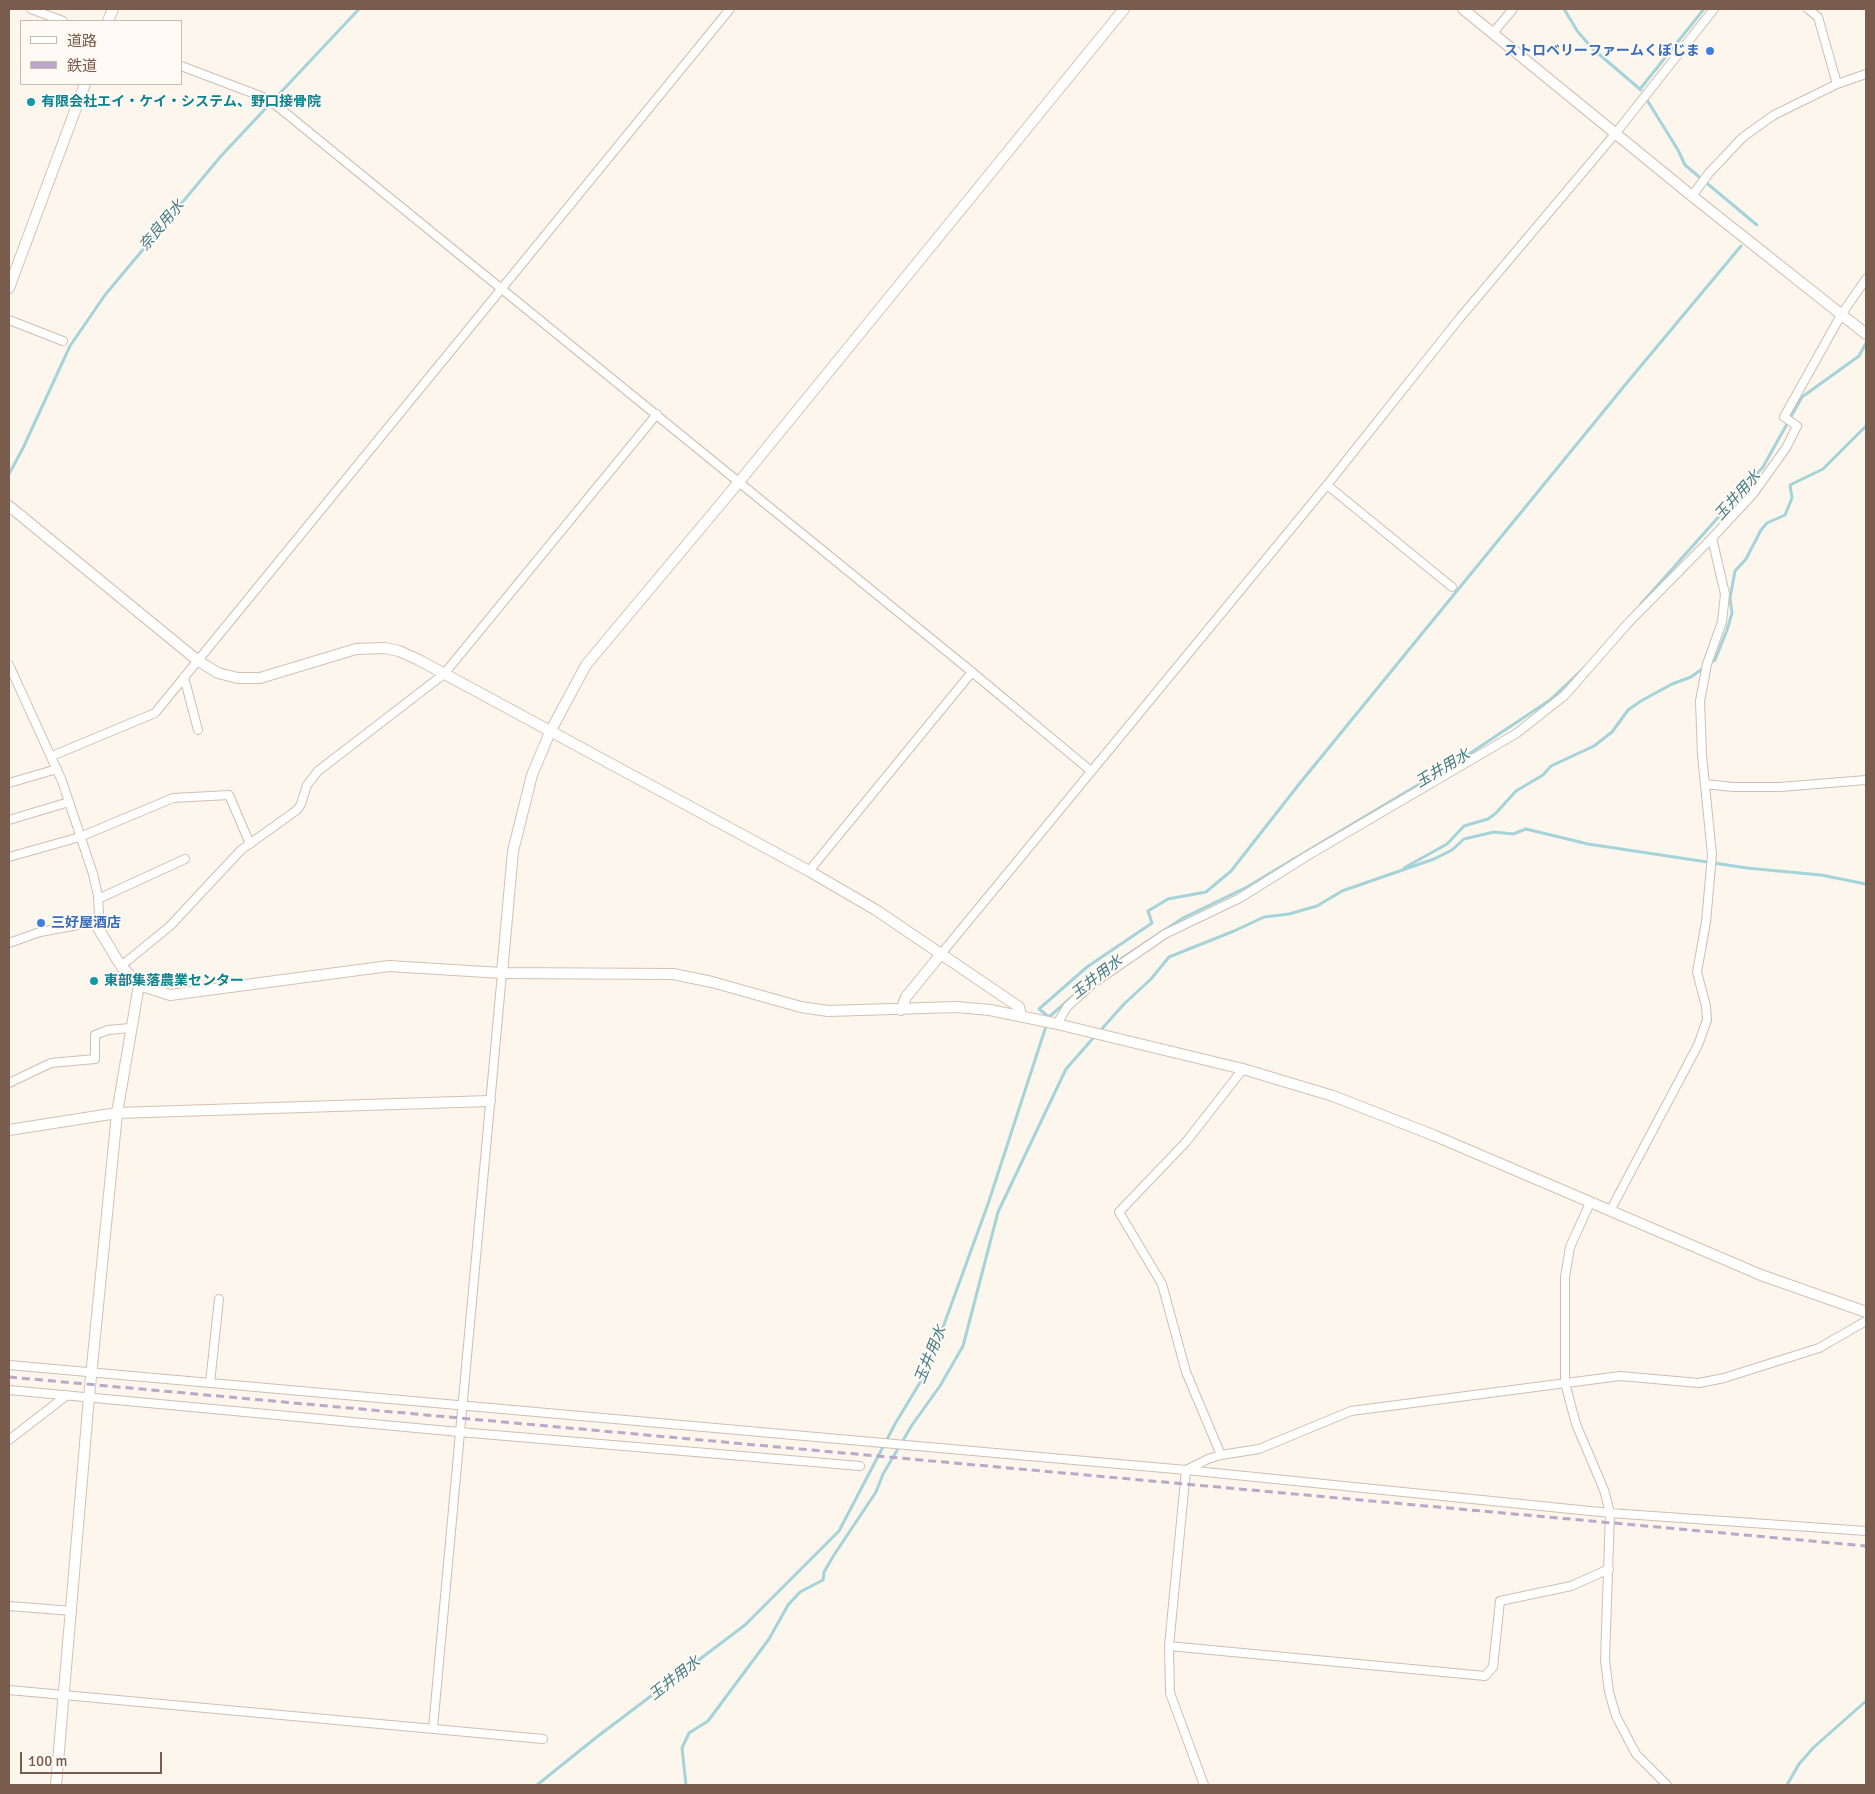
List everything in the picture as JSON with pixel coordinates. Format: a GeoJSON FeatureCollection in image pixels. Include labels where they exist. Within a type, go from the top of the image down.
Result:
{"type":"FeatureCollection","features":[{"type":"Feature","properties":{"kind":"street"},"geometry":{"type":"LineString","coordinates":[[31,9],[60,20]]}},
{"type":"Feature","properties":{"kind":"street"},"geometry":{"type":"LineString","coordinates":[[52,756],[155,712],[730,9]]}},
{"type":"Feature","properties":{"kind":"street"},"geometry":{"type":"LineString","coordinates":[[433,1728],[513,851],[532,775],[550,732],[586,665],[739,482],[1124,9]]}},
{"type":"Feature","properties":{"kind":"street"},"geometry":{"type":"LineString","coordinates":[[1463,9],[1615,134],[1865,333]]}},
{"type":"Feature","properties":{"kind":"street"},"geometry":{"type":"LineString","coordinates":[[1492,32],[1513,9]]}},
{"type":"Feature","properties":{"kind":"street"},"geometry":{"type":"LineString","coordinates":[[901,1010],[906,997],[1327,484],[1459,319],[1615,134],[1714,9]]}},
{"type":"Feature","properties":{"kind":"street"},"geometry":{"type":"LineString","coordinates":[[1808,9],[1818,17],[1837,84]]}},
{"type":"Feature","properties":{"kind":"street"},"geometry":{"type":"LineString","coordinates":[[182,66],[263,97],[277,106],[657,414],[1091,771]]}},
{"type":"Feature","properties":{"kind":"street"},"geometry":{"type":"LineString","coordinates":[[1692,196],[1743,137],[1774,115],[1837,84],[1866,74]]}},
{"type":"Feature","properties":{"kind":"street"},"geometry":{"type":"LineString","coordinates":[[9,285],[85,85]]}},
{"type":"Feature","properties":{"kind":"street"},"geometry":{"type":"LineString","coordinates":[[1055,1024],[1067,1007],[1092,984],[1164,934],[1240,898],[1332,841],[1517,733],[1565,695],[1629,622],[1753,494],[1786,448],[1797,426],[1784,418],[1841,315],[1866,279]]}},
{"type":"Feature","properties":{"kind":"street"},"geometry":{"type":"LineString","coordinates":[[9,320],[63,341]]}},
{"type":"Feature","properties":{"kind":"street"},"geometry":{"type":"LineString","coordinates":[[121,966],[170,926],[242,850],[297,810],[307,785],[318,771],[444,674],[657,414]]}},
{"type":"Feature","properties":{"kind":"street"},"geometry":{"type":"LineString","coordinates":[[1327,484],[1452,587]]}},
{"type":"Feature","properties":{"kind":"street"},"geometry":{"type":"LineString","coordinates":[[9,506],[197,660],[218,673],[238,678],[260,678],[356,649],[385,648],[399,651],[809,871],[876,910],[1019,1007],[1020,1016]]}},
{"type":"Feature","properties":{"kind":"street"},"geometry":{"type":"LineString","coordinates":[[1610,1211],[1698,1045],[1707,1020],[1706,1006],[1696,972],[1706,922],[1712,855],[1702,754],[1700,701],[1706,669],[1722,622],[1725,594],[1712,538]]}},
{"type":"Feature","properties":{"kind":"street"},"geometry":{"type":"LineString","coordinates":[[9,665],[52,756],[69,802],[93,874],[98,899],[98,928]]}},
{"type":"Feature","properties":{"kind":"street"},"geometry":{"type":"LineString","coordinates":[[809,871],[972,672]]}},
{"type":"Feature","properties":{"kind":"street"},"geometry":{"type":"LineString","coordinates":[[184,677],[198,730]]}},
{"type":"Feature","properties":{"kind":"street"},"geometry":{"type":"LineString","coordinates":[[9,783],[57,769]]}},
{"type":"Feature","properties":{"kind":"street"},"geometry":{"type":"LineString","coordinates":[[1706,784],[1733,787],[1780,787],[1866,780]]}},
{"type":"Feature","properties":{"kind":"street"},"geometry":{"type":"LineString","coordinates":[[9,857],[80,836],[173,798],[230,795],[250,844]]}},
{"type":"Feature","properties":{"kind":"street"},"geometry":{"type":"LineString","coordinates":[[9,820],[69,802]]}},
{"type":"Feature","properties":{"kind":"street"},"geometry":{"type":"LineString","coordinates":[[98,899],[186,858]]}},
{"type":"Feature","properties":{"kind":"street"},"geometry":{"type":"LineString","coordinates":[[9,943],[40,932],[89,923],[98,928],[121,966],[139,985],[170,995],[389,966],[502,973],[673,974],[712,982],[801,1007],[828,1012],[956,1007],[990,1010],[1243,1069],[1333,1096],[1433,1135],[1761,1275],[1866,1312]]}},
{"type":"Feature","properties":{"kind":"street"},"geometry":{"type":"LineString","coordinates":[[56,1785],[89,1396],[117,1113],[130,1028],[139,985]]}},
{"type":"Feature","properties":{"kind":"street"},"geometry":{"type":"LineString","coordinates":[[9,1083],[51,1063],[95,1059],[95,1035],[108,1030],[130,1028]]}},
{"type":"Feature","properties":{"kind":"street"},"geometry":{"type":"LineString","coordinates":[[1221,1455],[1186,1372],[1162,1284],[1119,1212],[1186,1142],[1243,1069]]}},
{"type":"Feature","properties":{"kind":"street"},"geometry":{"type":"LineString","coordinates":[[9,1130],[117,1113],[490,1101]]}},
{"type":"Feature","properties":{"kind":"street"},"geometry":{"type":"LineString","coordinates":[[1590,1203],[1570,1247],[1565,1277],[1565,1383],[1576,1424],[1604,1490],[1610,1513],[1605,1660],[1609,1692],[1616,1716],[1636,1754],[1667,1785]]}},
{"type":"Feature","properties":{"kind":"street"},"geometry":{"type":"LineString","coordinates":[[210,1383],[219,1299]]}},
{"type":"Feature","properties":{"kind":"street"},"geometry":{"type":"LineString","coordinates":[[1186,1470],[1221,1455],[1260,1449],[1351,1411],[1620,1376],[1699,1383],[1724,1378],[1819,1348],[1866,1321]]}},
{"type":"Feature","properties":{"kind":"street"},"geometry":{"type":"LineString","coordinates":[[9,1365],[910,1447],[1186,1470],[1610,1513],[1866,1531]]}},
{"type":"Feature","properties":{"kind":"street"},"geometry":{"type":"LineString","coordinates":[[9,1390],[459,1432],[860,1466]]}},
{"type":"Feature","properties":{"kind":"street"},"geometry":{"type":"LineString","coordinates":[[9,1440],[67,1395]]}},
{"type":"Feature","properties":{"kind":"street"},"geometry":{"type":"LineString","coordinates":[[1186,1470],[1169,1646],[1170,1693],[1204,1785]]}},
{"type":"Feature","properties":{"kind":"street"},"geometry":{"type":"LineString","coordinates":[[1169,1646],[1485,1676],[1493,1666],[1500,1601],[1571,1586],[1609,1569]]}},
{"type":"Feature","properties":{"kind":"street"},"geometry":{"type":"LineString","coordinates":[[9,1606],[72,1611]]}},
{"type":"Feature","properties":{"kind":"street"},"geometry":{"type":"LineString","coordinates":[[9,1690],[543,1739]]}},
{"type":"Feature","properties":{"kind":"waterway","name":"奈良用水"},"geometry":{"type":"LineString","coordinates":[[9,474],[70,346],[105,295],[221,156],[359,9]]}},
{"type":"Feature","properties":{"kind":"waterway"},"geometry":{"type":"LineString","coordinates":[[1564,9],[1578,32],[1594,50],[1641,90]]}},
{"type":"Feature","properties":{"kind":"waterway"},"geometry":{"type":"LineString","coordinates":[[1640,89],[1704,9]]}},
{"type":"Feature","properties":{"kind":"waterway"},"geometry":{"type":"LineString","coordinates":[[1647,100],[1678,150],[1685,165],[1757,225]]}},
{"type":"Feature","properties":{"kind":"waterway"},"geometry":{"type":"LineString","coordinates":[[1049,1017],[1039,1009],[1087,967],[1152,923],[1148,911],[1168,899],[1206,892],[1231,871],[1300,783],[1741,246]]}},
{"type":"Feature","properties":{"kind":"waterway","name":"玉井用水"},"geometry":{"type":"LineString","coordinates":[[1641,604],[1763,467],[1802,397],[1859,356],[1866,343]]}},
{"type":"Feature","properties":{"kind":"waterway"},"geometry":{"type":"LineString","coordinates":[[1710,663],[1715,660],[1732,613],[1730,598],[1735,571],[1746,559],[1761,530],[1767,523],[1785,515],[1792,498],[1790,485],[1823,469],[1866,426]]}},
{"type":"Feature","properties":{"kind":"waterway","name":"玉井用水"},"geometry":{"type":"LineString","coordinates":[[1092,980],[1101,972],[1183,918],[1247,887],[1463,758],[1550,700],[1585,667]]}},
{"type":"Feature","properties":{"kind":"waterway"},"geometry":{"type":"LineString","coordinates":[[1404,868],[1447,844],[1464,826],[1488,819],[1516,791],[1543,775],[1551,766],[1594,746],[1612,732],[1628,710],[1641,701],[1672,684],[1691,677],[1705,667]]}},
{"type":"Feature","properties":{"kind":"waterway"},"geometry":{"type":"LineString","coordinates":[[1099,1032],[1124,1004],[1151,979],[1169,957],[1264,917],[1289,914],[1317,906],[1342,891],[1434,859],[1452,850],[1464,839],[1494,832],[1513,834],[1526,829],[1588,844],[1747,868],[1821,875],[1866,884]]}},
{"type":"Feature","properties":{"kind":"waterway","name":"玉井用水"},"geometry":{"type":"LineString","coordinates":[[537,1785],[598,1736],[745,1625],[839,1531],[895,1424],[927,1371],[988,1204],[1049,1017],[1081,989]]}},
{"type":"Feature","properties":{"kind":"waterway"},"geometry":{"type":"LineString","coordinates":[[686,1785],[682,1748],[689,1733],[708,1721],[769,1639],[788,1605],[800,1592],[823,1580],[824,1572],[834,1555],[876,1492],[883,1474],[912,1425],[940,1386],[963,1346],[998,1212],[1066,1069],[1095,1036]]}},
{"type":"Feature","properties":{"kind":"waterway"},"geometry":{"type":"LineString","coordinates":[[1787,1785],[1799,1764],[1814,1747],[1866,1701]]}},
{"type":"Feature","properties":{"kind":"railway"},"geometry":{"type":"LineString","coordinates":[[9,1377],[1866,1546]]}},
{"type":"Feature","properties":{"kind":"place","name":"ストロベリーファームくぼじま"},"geometry":{"type":"Point","coordinates":[1710,51]}},
{"type":"Feature","properties":{"kind":"place","name":"有限会社エイ・ケイ・システム、野口接骨院"},"geometry":{"type":"Point","coordinates":[31,102]}},
{"type":"Feature","properties":{"kind":"place","name":"三好屋酒店"},"geometry":{"type":"Point","coordinates":[41,923]}},
{"type":"Feature","properties":{"kind":"place","name":"東部集落農業センター"},"geometry":{"type":"Point","coordinates":[94,981]}}]}
